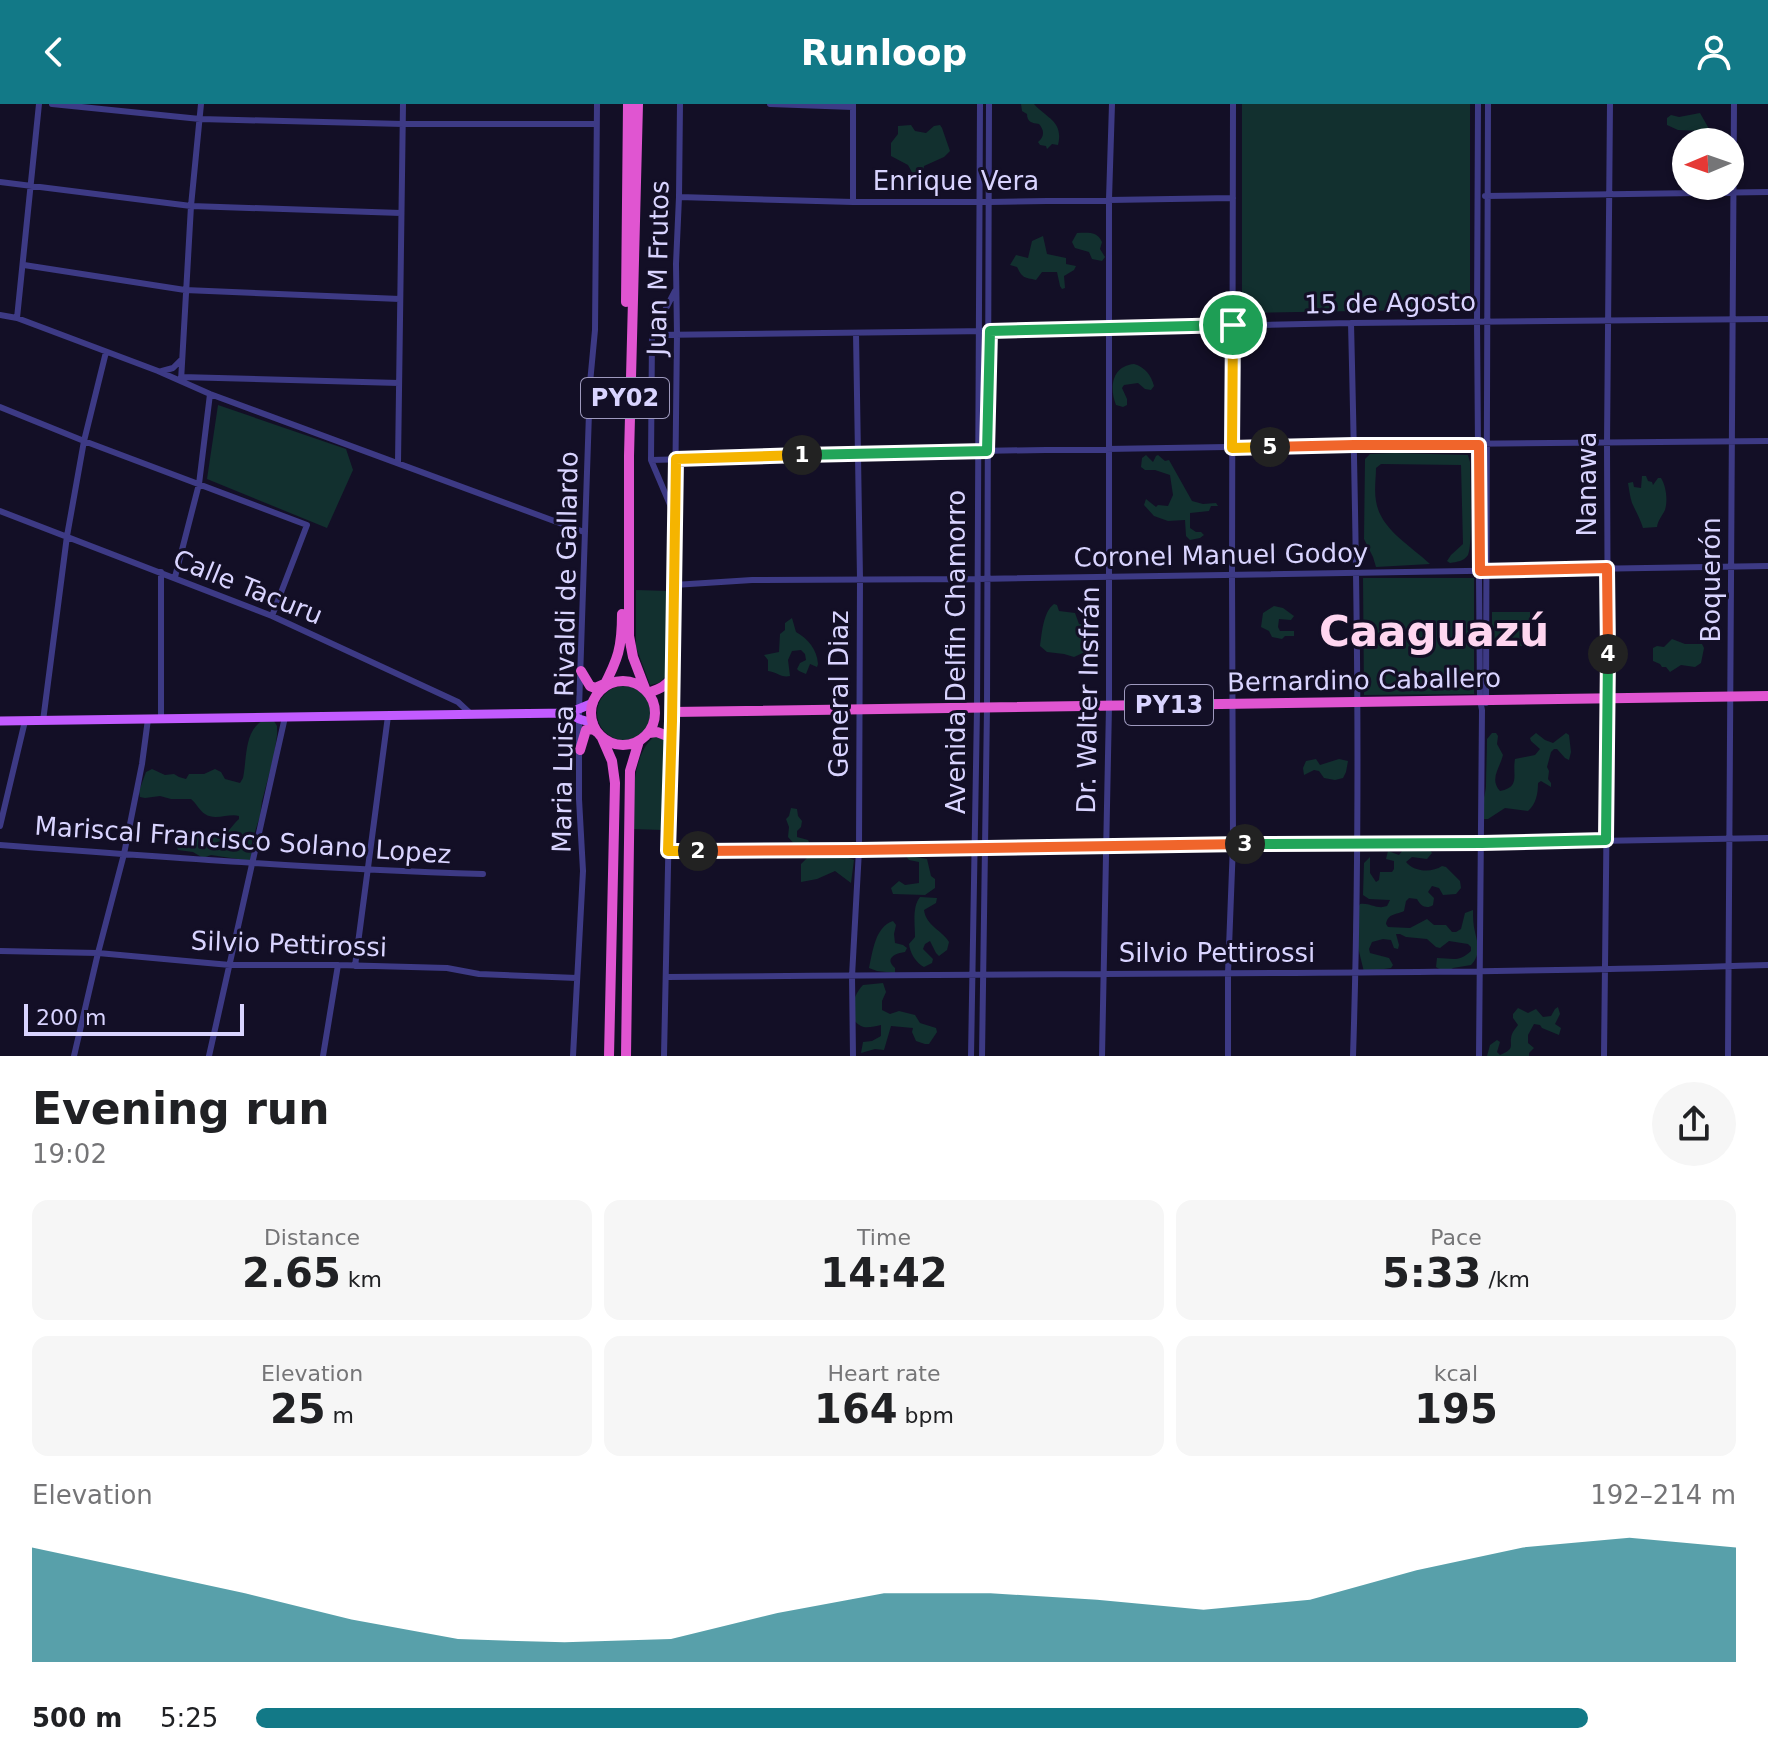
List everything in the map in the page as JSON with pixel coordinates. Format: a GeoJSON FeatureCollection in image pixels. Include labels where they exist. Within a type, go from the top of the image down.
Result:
{"type":"FeatureCollection","features":[{"type":"Feature","properties":{"kind":"highway","name":"PY02"},"geometry":{"type":"LineString","coordinates":[[593,703],[619,653],[622,639],[628,104]]}},
{"type":"Feature","properties":{"kind":"highway","name":"PY02"},"geometry":{"type":"LineString","coordinates":[[638,104],[629,456],[629,636],[633,657],[653,702],[655,716],[650,732]]}},
{"type":"Feature","properties":{"kind":"highway"},"geometry":{"type":"LineString","coordinates":[[580,750],[586,730],[593,729],[620,745],[639,741],[672,712],[636,684],[625,681],[590,686],[581,671]]}},
{"type":"Feature","properties":{"kind":"highway"},"geometry":{"type":"LineString","coordinates":[[648,693],[662,688],[672,677]]}},
{"type":"Feature","properties":{"kind":"highway","name":"Bernardino Caballero"},"geometry":{"type":"LineString","coordinates":[[672,712],[1483,703],[1768,696]]}},
{"type":"Feature","properties":{"kind":"highway"},"geometry":{"type":"LineString","coordinates":[[593,703],[597,731],[612,761],[615,783],[609,1056]]}},
{"type":"Feature","properties":{"kind":"highway"},"geometry":{"type":"LineString","coordinates":[[650,732],[670,737]]}},
{"type":"Feature","properties":{"kind":"highway"},"geometry":{"type":"LineString","coordinates":[[626,1056],[630,771],[639,741]]}},
{"type":"Feature","properties":{"kind":"main road"},"geometry":{"type":"LineString","coordinates":[[579,714],[593,703]]}},
{"type":"Feature","properties":{"kind":"main road"},"geometry":{"type":"LineString","coordinates":[[0,721],[569,713],[579,714],[597,731]]}},
{"type":"Feature","properties":{"kind":"street"},"geometry":{"type":"LineString","coordinates":[[17,318],[39,104]]}},
{"type":"Feature","properties":{"kind":"street"},"geometry":{"type":"LineString","coordinates":[[52,104],[200,119],[403,124],[596,124]]}},
{"type":"Feature","properties":{"kind":"street"},"geometry":{"type":"LineString","coordinates":[[181,379],[191,206],[201,104]]}},
{"type":"Feature","properties":{"kind":"street"},"geometry":{"type":"LineString","coordinates":[[398,463],[403,104]]}},
{"type":"Feature","properties":{"kind":"street","name":"Maria Luisa Rivaldi de Gallardo"},"geometry":{"type":"LineString","coordinates":[[573,1056],[583,871],[579,714],[591,362],[595,330],[597,104]]}},
{"type":"Feature","properties":{"kind":"street","name":"Juan M Frutos"},"geometry":{"type":"LineString","coordinates":[[664,1056],[680,104]]}},
{"type":"Feature","properties":{"kind":"street"},"geometry":{"type":"LineString","coordinates":[[770,104],[853,105],[853,202]]}},
{"type":"Feature","properties":{"kind":"street","name":"Avenida Delfin Chamorro"},"geometry":{"type":"LineString","coordinates":[[980,104],[977,579],[985,848],[982,1056]]}},
{"type":"Feature","properties":{"kind":"street","name":"Avenida Delfin Chamorro"},"geometry":{"type":"LineString","coordinates":[[971,1056],[975,848],[987,579],[989,104]]}},
{"type":"Feature","properties":{"kind":"street","name":"Dr. Walter Insfrán"},"geometry":{"type":"LineString","coordinates":[[1102,1056],[1109,706],[1109,199],[1112,104]]}},
{"type":"Feature","properties":{"kind":"street"},"geometry":{"type":"LineString","coordinates":[[1228,1056],[1233,844],[1233,104]]}},
{"type":"Feature","properties":{"kind":"street"},"geometry":{"type":"LineString","coordinates":[[1478,104],[1477,321],[1483,445],[1484,571],[1479,1056]]}},
{"type":"Feature","properties":{"kind":"street"},"geometry":{"type":"LineString","coordinates":[[1483,445],[1488,104]]}},
{"type":"Feature","properties":{"kind":"street","name":"Nanawa"},"geometry":{"type":"LineString","coordinates":[[1604,1056],[1610,104]]}},
{"type":"Feature","properties":{"kind":"street","name":"Boquerón"},"geometry":{"type":"LineString","coordinates":[[1733,128],[1734,104]]}},
{"type":"Feature","properties":{"kind":"street"},"geometry":{"type":"LineString","coordinates":[[0,182],[191,206],[401,213]]}},
{"type":"Feature","properties":{"kind":"street"},"geometry":{"type":"LineString","coordinates":[[1744,192],[1768,192]]}},
{"type":"Feature","properties":{"kind":"street"},"geometry":{"type":"LineString","coordinates":[[1478,196],[1672,193]]}},
{"type":"Feature","properties":{"kind":"street","name":"Enrique Vera"},"geometry":{"type":"LineString","coordinates":[[679,197],[853,202],[1233,198]]}},
{"type":"Feature","properties":{"kind":"street","name":"Boquerón"},"geometry":{"type":"LineString","coordinates":[[1728,1056],[1732,200]]}},
{"type":"Feature","properties":{"kind":"street"},"geometry":{"type":"LineString","coordinates":[[24,265],[185,290],[400,299]]}},
{"type":"Feature","properties":{"kind":"street"},"geometry":{"type":"LineString","coordinates":[[675,517],[651,460],[652,335],[677,287]]}},
{"type":"Feature","properties":{"kind":"street"},"geometry":{"type":"LineString","coordinates":[[0,315],[17,318],[181,379],[210,394],[584,532]]}},
{"type":"Feature","properties":{"kind":"street","name":"15 de Agosto"},"geometry":{"type":"LineString","coordinates":[[652,335],[1768,319]]}},
{"type":"Feature","properties":{"kind":"street"},"geometry":{"type":"LineString","coordinates":[[1351,323],[1358,702],[1353,1056]]}},
{"type":"Feature","properties":{"kind":"street","name":"General Diaz"},"geometry":{"type":"LineString","coordinates":[[853,1056],[852,976],[859,850],[860,579],[856,333]]}},
{"type":"Feature","properties":{"kind":"street"},"geometry":{"type":"LineString","coordinates":[[43,721],[67,536],[84,441],[106,352]]}},
{"type":"Feature","properties":{"kind":"street"},"geometry":{"type":"LineString","coordinates":[[158,371],[173,368],[183,357]]}},
{"type":"Feature","properties":{"kind":"street"},"geometry":{"type":"LineString","coordinates":[[181,379],[399,383]]}},
{"type":"Feature","properties":{"kind":"street"},"geometry":{"type":"LineString","coordinates":[[175,577],[199,484],[210,394]]}},
{"type":"Feature","properties":{"kind":"street"},"geometry":{"type":"LineString","coordinates":[[0,407],[307,525],[272,616]]}},
{"type":"Feature","properties":{"kind":"street"},"geometry":{"type":"LineString","coordinates":[[651,460],[857,453],[1768,441]]}},
{"type":"Feature","properties":{"kind":"street","name":"Calle Tacuru"},"geometry":{"type":"LineString","coordinates":[[0,511],[272,616],[458,702],[472,715]]}},
{"type":"Feature","properties":{"kind":"street","name":"Coronel Manuel Godoy"},"geometry":{"type":"LineString","coordinates":[[674,585],[752,580],[1768,566]]}},
{"type":"Feature","properties":{"kind":"street"},"geometry":{"type":"LineString","coordinates":[[161,572],[161,719]]}},
{"type":"Feature","properties":{"kind":"street"},"geometry":{"type":"LineString","coordinates":[[355,966],[388,716]]}},
{"type":"Feature","properties":{"kind":"street"},"geometry":{"type":"LineString","coordinates":[[209,1056],[285,717]]}},
{"type":"Feature","properties":{"kind":"street"},"geometry":{"type":"LineString","coordinates":[[74,1056],[124,854],[148,719]]}},
{"type":"Feature","properties":{"kind":"street"},"geometry":{"type":"LineString","coordinates":[[0,826],[25,721]]}},
{"type":"Feature","properties":{"kind":"street"},"geometry":{"type":"LineString","coordinates":[[668,851],[1768,838]]}},
{"type":"Feature","properties":{"kind":"street","name":"Mariscal Francisco Solano Lopez"},"geometry":{"type":"LineString","coordinates":[[0,845],[367,871],[483,874]]}},
{"type":"Feature","properties":{"kind":"street","name":"Silvio Pettirossi"},"geometry":{"type":"LineString","coordinates":[[0,951],[98,953],[230,965],[447,968],[479,974],[577,978]]}},
{"type":"Feature","properties":{"kind":"street"},"geometry":{"type":"LineString","coordinates":[[323,1056],[338,965]]}},
{"type":"Feature","properties":{"kind":"street","name":"Silvio Pettirossi"},"geometry":{"type":"LineString","coordinates":[[667,977],[1356,973],[1768,965]]}},
{"type":"Feature","properties":{"kind":"green space"},"geometry":{"type":"Polygon","coordinates":[[[1021,104],[1034,104],[1053,121],[1058,130],[1058,145],[1052,144],[1047,149],[1040,145],[1042,129],[1039,124],[1029,120],[1021,104]]]}},
{"type":"Feature","properties":{"kind":"green space"},"geometry":{"type":"Polygon","coordinates":[[[1242,104],[1470,104],[1470,309],[1242,313],[1242,104]]]}},
{"type":"Feature","properties":{"kind":"green space"},"geometry":{"type":"Polygon","coordinates":[[[1700,113],[1708,128],[1674,128],[1667,125],[1667,118],[1671,115],[1679,117],[1700,113]]]}},
{"type":"Feature","properties":{"kind":"green space"},"geometry":{"type":"Polygon","coordinates":[[[911,125],[915,131],[926,133],[940,125],[950,151],[924,166],[921,178],[914,176],[908,165],[891,156],[891,143],[898,134],[898,126],[911,125]]]}},
{"type":"Feature","properties":{"kind":"green space"},"geometry":{"type":"Polygon","coordinates":[[[1077,233],[1092,233],[1100,238],[1100,249],[1105,257],[1102,261],[1092,259],[1089,252],[1075,248],[1072,242],[1077,233]]]}},
{"type":"Feature","properties":{"kind":"green space"},"geometry":{"type":"Polygon","coordinates":[[[1043,236],[1047,254],[1066,258],[1066,264],[1076,266],[1064,276],[1065,288],[1060,286],[1057,272],[1042,272],[1036,280],[1024,277],[1017,267],[1010,265],[1016,255],[1028,258],[1032,241],[1043,236]]]}},
{"type":"Feature","properties":{"kind":"green space"},"geometry":{"type":"Polygon","coordinates":[[[1134,364],[1147,372],[1154,386],[1151,390],[1138,383],[1124,385],[1122,388],[1127,405],[1116,405],[1114,378],[1121,369],[1134,364]]]}},
{"type":"Feature","properties":{"kind":"green space"},"geometry":{"type":"Polygon","coordinates":[[[218,405],[346,449],[353,470],[327,528],[207,479],[218,405]]]}},
{"type":"Feature","properties":{"kind":"green space"},"geometry":{"type":"Polygon","coordinates":[[[1370,454],[1468,455],[1470,549],[1464,559],[1447,561],[1463,544],[1461,465],[1381,464],[1376,468],[1375,493],[1383,520],[1430,564],[1376,567],[1364,539],[1365,459],[1370,454]]]}},
{"type":"Feature","properties":{"kind":"green space"},"geometry":{"type":"Polygon","coordinates":[[[1146,455],[1153,462],[1158,455],[1165,461],[1169,460],[1192,501],[1216,503],[1218,506],[1211,506],[1209,511],[1190,513],[1190,528],[1204,535],[1200,538],[1190,540],[1186,536],[1185,520],[1168,521],[1154,516],[1144,505],[1146,499],[1156,507],[1168,506],[1173,495],[1170,475],[1141,467],[1142,458],[1146,455]]]}},
{"type":"Feature","properties":{"kind":"green space"},"geometry":{"type":"Polygon","coordinates":[[[1642,476],[1646,476],[1653,485],[1661,478],[1664,485],[1666,506],[1657,527],[1643,528],[1631,501],[1628,483],[1633,482],[1634,487],[1641,488],[1642,476]]]}},
{"type":"Feature","properties":{"kind":"green space"},"geometry":{"type":"Polygon","coordinates":[[[1363,578],[1474,578],[1474,694],[1364,695],[1363,578]]]}},
{"type":"Feature","properties":{"kind":"green space"},"geometry":{"type":"Polygon","coordinates":[[[636,590],[669,591],[666,676],[659,683],[650,685],[636,647],[636,590]]]}},
{"type":"Feature","properties":{"kind":"green space"},"geometry":{"type":"Polygon","coordinates":[[[1054,604],[1059,611],[1075,613],[1079,624],[1100,625],[1098,646],[1074,657],[1047,652],[1040,646],[1045,617],[1054,604]]]}},
{"type":"Feature","properties":{"kind":"green space"},"geometry":{"type":"Polygon","coordinates":[[[1274,606],[1294,616],[1291,620],[1279,619],[1278,627],[1280,631],[1294,631],[1294,636],[1282,639],[1272,637],[1269,631],[1261,627],[1263,613],[1274,606]]]}},
{"type":"Feature","properties":{"kind":"green space"},"geometry":{"type":"Polygon","coordinates":[[[1492,612],[1530,612],[1530,646],[1492,646],[1492,612]]]}},
{"type":"Feature","properties":{"kind":"green space"},"geometry":{"type":"Polygon","coordinates":[[[792,618],[796,632],[814,649],[818,664],[817,667],[810,664],[806,674],[799,671],[800,663],[806,660],[805,654],[801,650],[792,651],[788,660],[790,676],[784,676],[768,671],[768,660],[764,655],[779,652],[780,634],[785,630],[785,623],[792,618]]]}},
{"type":"Feature","properties":{"kind":"green space"},"geometry":{"type":"Polygon","coordinates":[[[1672,639],[1685,644],[1702,644],[1701,663],[1695,667],[1681,665],[1670,672],[1653,661],[1653,648],[1664,647],[1672,639]]]}},
{"type":"Feature","properties":{"kind":"green space"},"geometry":{"type":"Polygon","coordinates":[[[624,686],[643,694],[651,713],[643,732],[624,740],[605,732],[597,713],[605,694],[624,686]]]}},
{"type":"Feature","properties":{"kind":"green space"},"geometry":{"type":"Polygon","coordinates":[[[262,721],[274,721],[277,735],[252,841],[251,861],[211,855],[203,858],[193,852],[178,850],[174,839],[177,830],[219,834],[230,829],[239,816],[209,816],[191,799],[140,797],[146,772],[152,769],[186,779],[189,774],[204,774],[215,769],[225,779],[240,783],[249,739],[262,721]]]}},
{"type":"Feature","properties":{"kind":"green space"},"geometry":{"type":"Polygon","coordinates":[[[1492,733],[1498,736],[1497,744],[1503,755],[1495,778],[1500,791],[1513,783],[1515,759],[1535,755],[1540,749],[1530,738],[1536,733],[1553,743],[1566,733],[1571,752],[1569,760],[1557,749],[1551,752],[1547,767],[1551,787],[1541,781],[1538,783],[1536,798],[1528,811],[1505,808],[1484,819],[1487,739],[1492,733]]]}},
{"type":"Feature","properties":{"kind":"green space"},"geometry":{"type":"Polygon","coordinates":[[[655,736],[665,739],[663,830],[632,829],[637,766],[647,744],[655,736]]]}},
{"type":"Feature","properties":{"kind":"green space"},"geometry":{"type":"Polygon","coordinates":[[[1316,759],[1320,765],[1339,759],[1348,761],[1343,778],[1324,778],[1314,770],[1304,775],[1306,761],[1316,759]]]}},
{"type":"Feature","properties":{"kind":"green space"},"geometry":{"type":"Polygon","coordinates":[[[791,808],[797,809],[802,821],[797,837],[808,840],[808,847],[796,846],[788,837],[786,819],[791,808]]]}},
{"type":"Feature","properties":{"kind":"green space"},"geometry":{"type":"Polygon","coordinates":[[[1410,849],[1430,850],[1432,853],[1427,859],[1412,857],[1406,862],[1409,865],[1423,870],[1446,867],[1460,881],[1461,888],[1456,894],[1443,895],[1439,888],[1432,886],[1428,892],[1434,898],[1433,905],[1426,907],[1417,899],[1409,898],[1404,911],[1390,916],[1386,924],[1388,927],[1410,928],[1427,919],[1434,925],[1446,925],[1456,932],[1461,929],[1465,913],[1473,910],[1478,945],[1476,957],[1471,965],[1444,972],[1436,967],[1437,958],[1462,957],[1471,951],[1468,944],[1449,941],[1440,948],[1427,939],[1396,934],[1398,949],[1394,948],[1391,940],[1383,939],[1372,942],[1369,949],[1370,953],[1389,958],[1393,965],[1391,968],[1364,972],[1353,927],[1354,915],[1360,904],[1383,907],[1390,900],[1369,899],[1363,895],[1364,863],[1370,857],[1370,873],[1376,882],[1380,872],[1392,872],[1394,869],[1394,861],[1386,859],[1388,851],[1399,855],[1410,849]]]}},
{"type":"Feature","properties":{"kind":"green space"},"geometry":{"type":"Polygon","coordinates":[[[813,852],[834,853],[854,860],[851,883],[835,871],[801,882],[801,864],[813,852]]]}},
{"type":"Feature","properties":{"kind":"green space"},"geometry":{"type":"Polygon","coordinates":[[[905,855],[927,859],[935,888],[925,895],[893,894],[891,888],[899,881],[905,885],[919,883],[919,862],[909,860],[905,855]]]}},
{"type":"Feature","properties":{"kind":"green space"},"geometry":{"type":"Polygon","coordinates":[[[920,897],[937,898],[936,903],[924,910],[925,915],[949,942],[947,950],[939,956],[930,941],[925,944],[923,949],[933,959],[924,967],[914,957],[909,944],[915,937],[915,911],[920,897]]]}},
{"type":"Feature","properties":{"kind":"green space"},"geometry":{"type":"Polygon","coordinates":[[[893,921],[896,925],[895,943],[907,948],[891,959],[895,973],[869,968],[882,928],[893,921]]]}},
{"type":"Feature","properties":{"kind":"green space"},"geometry":{"type":"Polygon","coordinates":[[[883,983],[886,992],[882,1010],[890,1014],[899,1011],[915,1015],[920,1023],[936,1028],[937,1032],[929,1044],[916,1041],[913,1028],[891,1026],[884,1050],[861,1053],[863,1042],[881,1036],[881,1025],[865,1027],[856,1022],[852,1012],[854,1000],[863,985],[883,983]]]}},
{"type":"Feature","properties":{"kind":"green space"},"geometry":{"type":"Polygon","coordinates":[[[1558,1007],[1560,1014],[1555,1024],[1561,1028],[1559,1035],[1534,1024],[1528,1035],[1528,1043],[1534,1048],[1529,1056],[1487,1056],[1490,1045],[1497,1040],[1500,1042],[1497,1052],[1500,1055],[1510,1048],[1512,1034],[1518,1025],[1513,1014],[1518,1008],[1528,1013],[1536,1009],[1543,1017],[1551,1016],[1558,1007]]]}},
{"type":"Feature","properties":{"kind":"district","name":"Caaguazú"},"geometry":{"type":"Point","coordinates":[1434,631]}},
{"type":"Feature","properties":{"kind":"route"},"geometry":{"type":"LineString","coordinates":[[1233,325],[1232,448],[1479,445],[1480,571],[1607,568],[1606,840],[668,851],[676,459],[987,451],[990,331],[1233,325]]}}]}
